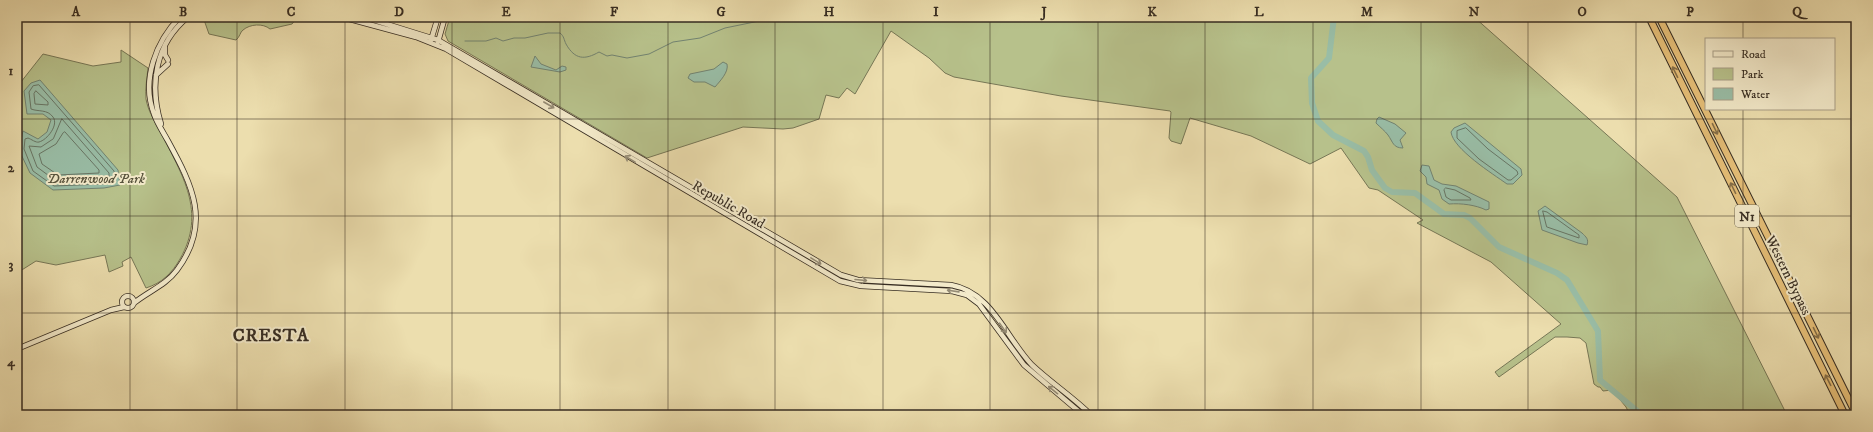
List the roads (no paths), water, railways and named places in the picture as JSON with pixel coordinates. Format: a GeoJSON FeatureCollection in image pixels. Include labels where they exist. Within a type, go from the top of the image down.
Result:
{"type":"FeatureCollection","features":[{"type":"Feature","properties":{"kind":"highway","name":"Western Bypass"},"geometry":{"type":"LineString","coordinates":[[1649,17],[1845,415]]}},
{"type":"Feature","properties":{"kind":"highway","name":"Western Bypass"},"geometry":{"type":"LineString","coordinates":[[1659,17],[1705,110]]}},
{"type":"Feature","properties":{"kind":"highway","name":"Western Bypass"},"geometry":{"type":"LineString","coordinates":[[1705,110],[1856,414]]}},
{"type":"Feature","properties":{"kind":"main road"},"geometry":{"type":"LineString","coordinates":[[17,349],[111,310],[124,307],[130,308],[143,296],[161,286],[176,270],[190,248],[195,226],[196,210],[192,190],[187,176],[154,114],[150,101],[151,72],[158,48],[167,32],[180,17]]}},
{"type":"Feature","properties":{"kind":"main road"},"geometry":{"type":"LineString","coordinates":[[163,131],[155,101],[158,61],[165,45],[176,29],[188,17]]}},
{"type":"Feature","properties":{"kind":"main road","name":"Republic Road"},"geometry":{"type":"LineString","coordinates":[[342,17],[432,40]]}},
{"type":"Feature","properties":{"kind":"main road","name":"Republic Road"},"geometry":{"type":"LineString","coordinates":[[364,17],[438,42],[841,276],[858,280],[951,285],[966,289],[984,301],[1019,350],[1033,365],[1091,415]]}},
{"type":"Feature","properties":{"kind":"main road"},"geometry":{"type":"LineString","coordinates":[[432,40],[438,17]]}},
{"type":"Feature","properties":{"kind":"main road"},"geometry":{"type":"LineString","coordinates":[[438,42],[445,17]]}},
{"type":"Feature","properties":{"kind":"main road","name":"Republic Road"},"geometry":{"type":"LineString","coordinates":[[438,42],[840,281],[861,286],[952,291],[967,295],[980,304],[1024,365],[1083,415]]}},
{"type":"Feature","properties":{"kind":"main road"},"geometry":{"type":"LineString","coordinates":[[156,75],[168,62],[165,55],[165,45]]}},
{"type":"Feature","properties":{"kind":"main road"},"geometry":{"type":"LineString","coordinates":[[111,310],[126,296],[143,296]]}},
{"type":"Feature","properties":{"kind":"main road"},"geometry":{"type":"LineString","coordinates":[[132,297],[134,303]]}},
{"type":"Feature","properties":{"kind":"main road"},"geometry":{"type":"LineString","coordinates":[[122,301],[124,307]]}},
{"type":"Feature","properties":{"kind":"water"},"geometry":{"type":"Polygon","coordinates":[[[535,56],[541,64],[556,70],[562,66],[566,67],[566,70],[560,72],[531,67],[535,56]]]}},
{"type":"Feature","properties":{"kind":"water"},"geometry":{"type":"Polygon","coordinates":[[[723,62],[727,64],[727,70],[715,87],[705,82],[694,82],[688,78],[690,74],[714,69],[723,62]]]}},
{"type":"Feature","properties":{"kind":"water"},"geometry":{"type":"Polygon","coordinates":[[[40,80],[118,170],[120,185],[104,188],[53,190],[30,173],[19,150],[23,131],[38,139],[47,132],[51,120],[43,114],[27,114],[24,91],[31,83],[40,80]]]}},
{"type":"Feature","properties":{"kind":"water"},"geometry":{"type":"Polygon","coordinates":[[[1379,117],[1395,124],[1406,133],[1400,140],[1403,148],[1395,146],[1387,134],[1376,123],[1379,117]]]}},
{"type":"Feature","properties":{"kind":"water"},"geometry":{"type":"Polygon","coordinates":[[[1465,123],[1521,169],[1522,175],[1513,184],[1507,184],[1474,161],[1453,139],[1451,132],[1454,128],[1465,123]]]}},
{"type":"Feature","properties":{"kind":"water"},"geometry":{"type":"Polygon","coordinates":[[[1422,165],[1429,166],[1434,180],[1442,184],[1456,186],[1489,202],[1489,209],[1486,210],[1468,205],[1449,204],[1442,199],[1439,190],[1427,184],[1426,177],[1420,171],[1422,165]]]}},
{"type":"Feature","properties":{"kind":"water"},"geometry":{"type":"Polygon","coordinates":[[[1545,206],[1582,233],[1586,237],[1588,243],[1587,245],[1542,230],[1538,211],[1545,206]]]}},
{"type":"Feature","properties":{"kind":"waterway"},"geometry":{"type":"LineString","coordinates":[[1334,17],[1329,58],[1311,78],[1312,103],[1318,121],[1333,135],[1364,151],[1368,157],[1372,170],[1385,188],[1392,192],[1415,193],[1444,214],[1464,215],[1470,218],[1499,247],[1557,273],[1567,280],[1598,331],[1600,380],[1642,415]]}},
{"type":"Feature","properties":{"kind":"waterway"},"geometry":{"type":"LineString","coordinates":[[465,41],[486,41],[496,38],[503,41],[548,33],[560,33],[569,49],[577,56],[585,57],[599,52],[607,56],[612,55],[627,58],[649,54],[673,42],[700,38],[725,28],[769,19]]}},
{"type":"Feature","properties":{"kind":"district","name":"CRESTA"},"geometry":{"type":"Point","coordinates":[271,335]}},
{"type":"Feature","properties":{"kind":"park label","name":"Darrenwood Park"},"geometry":{"type":"Point","coordinates":[96,178]}}]}
